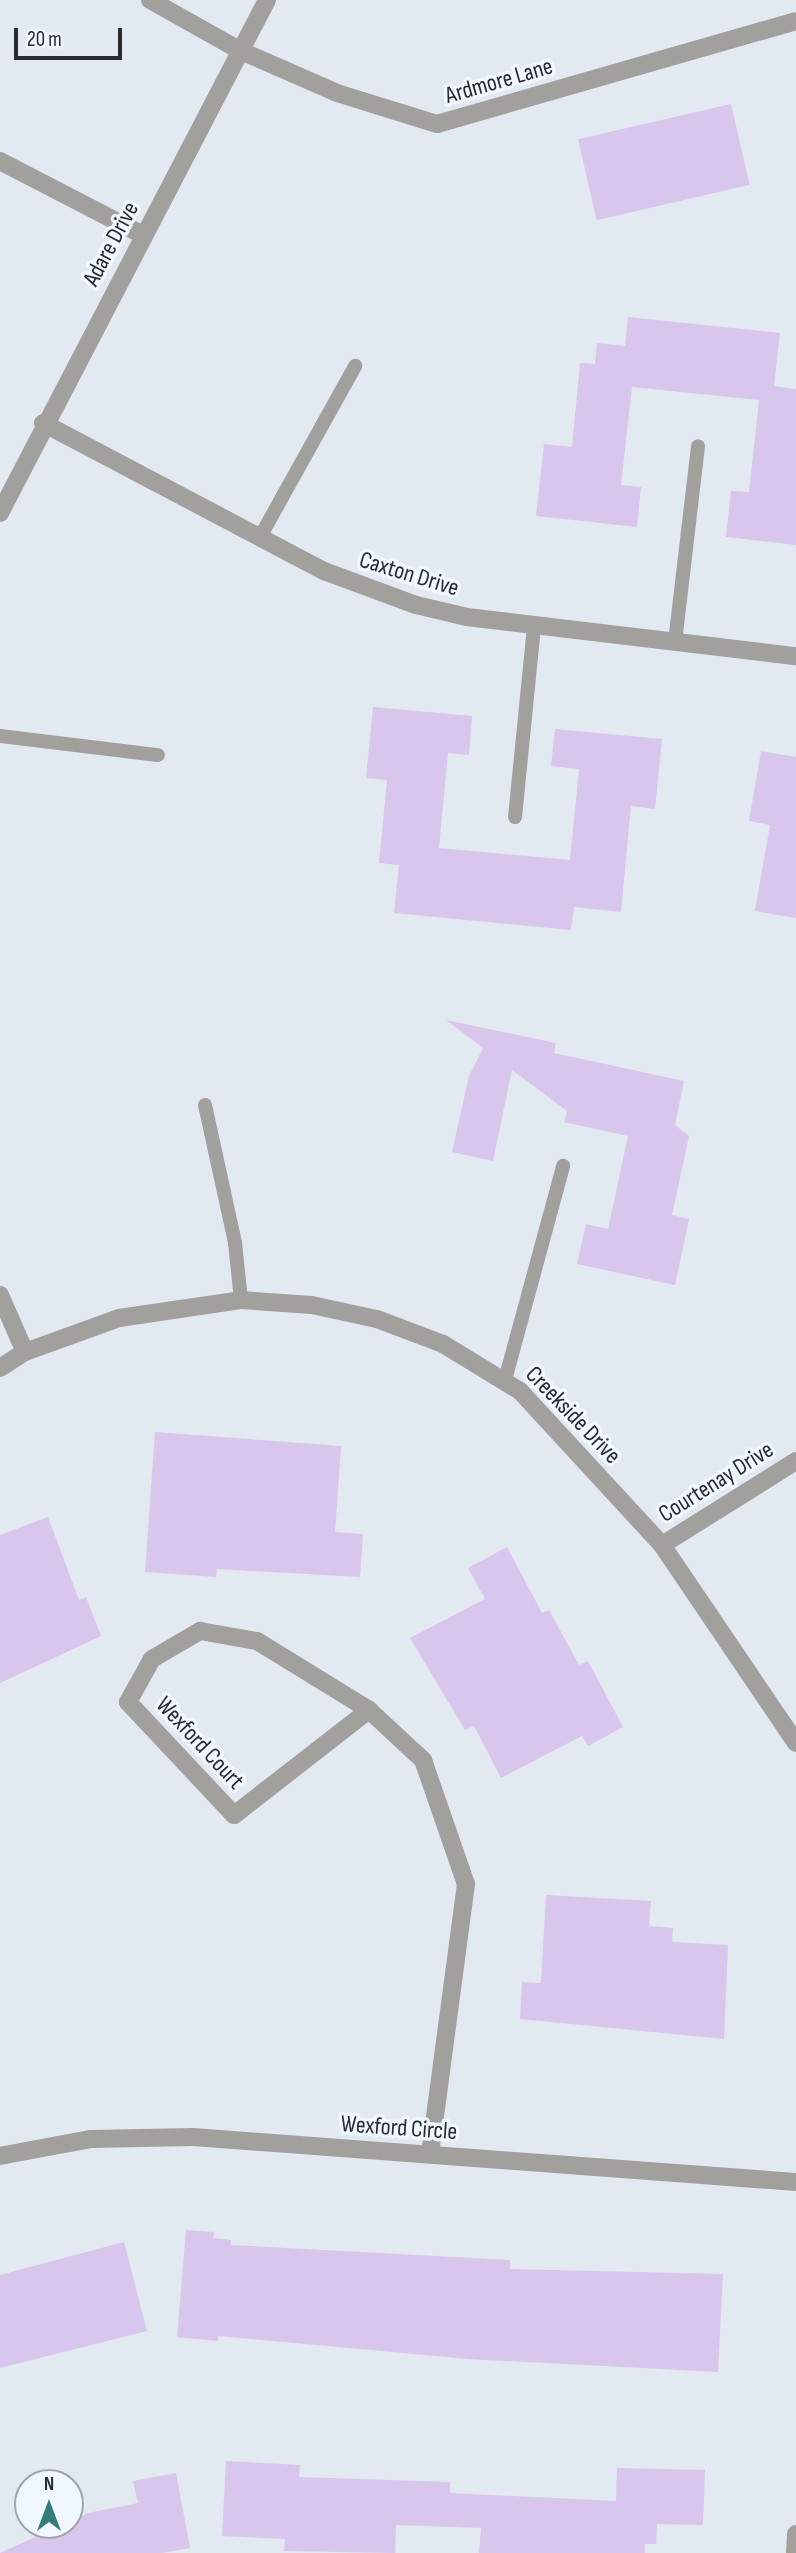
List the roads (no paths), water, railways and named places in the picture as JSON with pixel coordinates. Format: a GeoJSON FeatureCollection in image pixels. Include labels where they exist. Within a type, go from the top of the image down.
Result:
{"type":"FeatureCollection","features":[{"type":"Feature","properties":{"kind":"street","name":"Ardmore Lane"},"geometry":{"type":"LineString","coordinates":[[150,0],[241,51],[337,93],[437,124],[796,21]]}},
{"type":"Feature","properties":{"kind":"street","name":"Adare Drive"},"geometry":{"type":"LineString","coordinates":[[0,513],[43,423],[268,0]]}},
{"type":"Feature","properties":{"kind":"street"},"geometry":{"type":"LineString","coordinates":[[0,161],[143,235]]}},
{"type":"Feature","properties":{"kind":"street","name":"Caxton Drive"},"geometry":{"type":"LineString","coordinates":[[43,423],[260,537],[374,592],[467,617],[796,656]]}},
{"type":"Feature","properties":{"kind":"street"},"geometry":{"type":"LineString","coordinates":[[0,1295],[25,1352]]}},
{"type":"Feature","properties":{"kind":"street","name":"Creekside Drive"},"geometry":{"type":"LineString","coordinates":[[0,1368],[25,1352],[119,1318],[241,1300],[312,1305],[377,1319],[443,1344],[505,1380],[663,1545],[796,1743]]}},
{"type":"Feature","properties":{"kind":"street","name":"Courtenay Drive"},"geometry":{"type":"LineString","coordinates":[[663,1545],[796,1461]]}},
{"type":"Feature","properties":{"kind":"street","name":"Wexford Court"},"geometry":{"type":"LineString","coordinates":[[369,1710],[234,1815],[128,1702],[152,1659],[200,1631],[257,1641],[369,1710],[423,1760],[466,1884],[430,2155]]}},
{"type":"Feature","properties":{"kind":"street","name":"Wexford Circle"},"geometry":{"type":"LineString","coordinates":[[0,2156],[91,2139],[151,2136],[796,2182]]}},
{"type":"Feature","properties":{"kind":"street"},"geometry":{"type":"LineString","coordinates":[[794,2553],[796,2534]]}},
{"type":"Feature","properties":{"kind":"lane"},"geometry":{"type":"LineString","coordinates":[[260,537],[355,366]]}},
{"type":"Feature","properties":{"kind":"lane"},"geometry":{"type":"LineString","coordinates":[[675,642],[698,446]]}},
{"type":"Feature","properties":{"kind":"lane"},"geometry":{"type":"LineString","coordinates":[[514,817],[534,625]]}},
{"type":"Feature","properties":{"kind":"lane"},"geometry":{"type":"LineString","coordinates":[[0,736],[158,755]]}},
{"type":"Feature","properties":{"kind":"lane"},"geometry":{"type":"LineString","coordinates":[[205,1105],[235,1243],[241,1300]]}},
{"type":"Feature","properties":{"kind":"lane"},"geometry":{"type":"LineString","coordinates":[[505,1380],[563,1166]]}}]}
